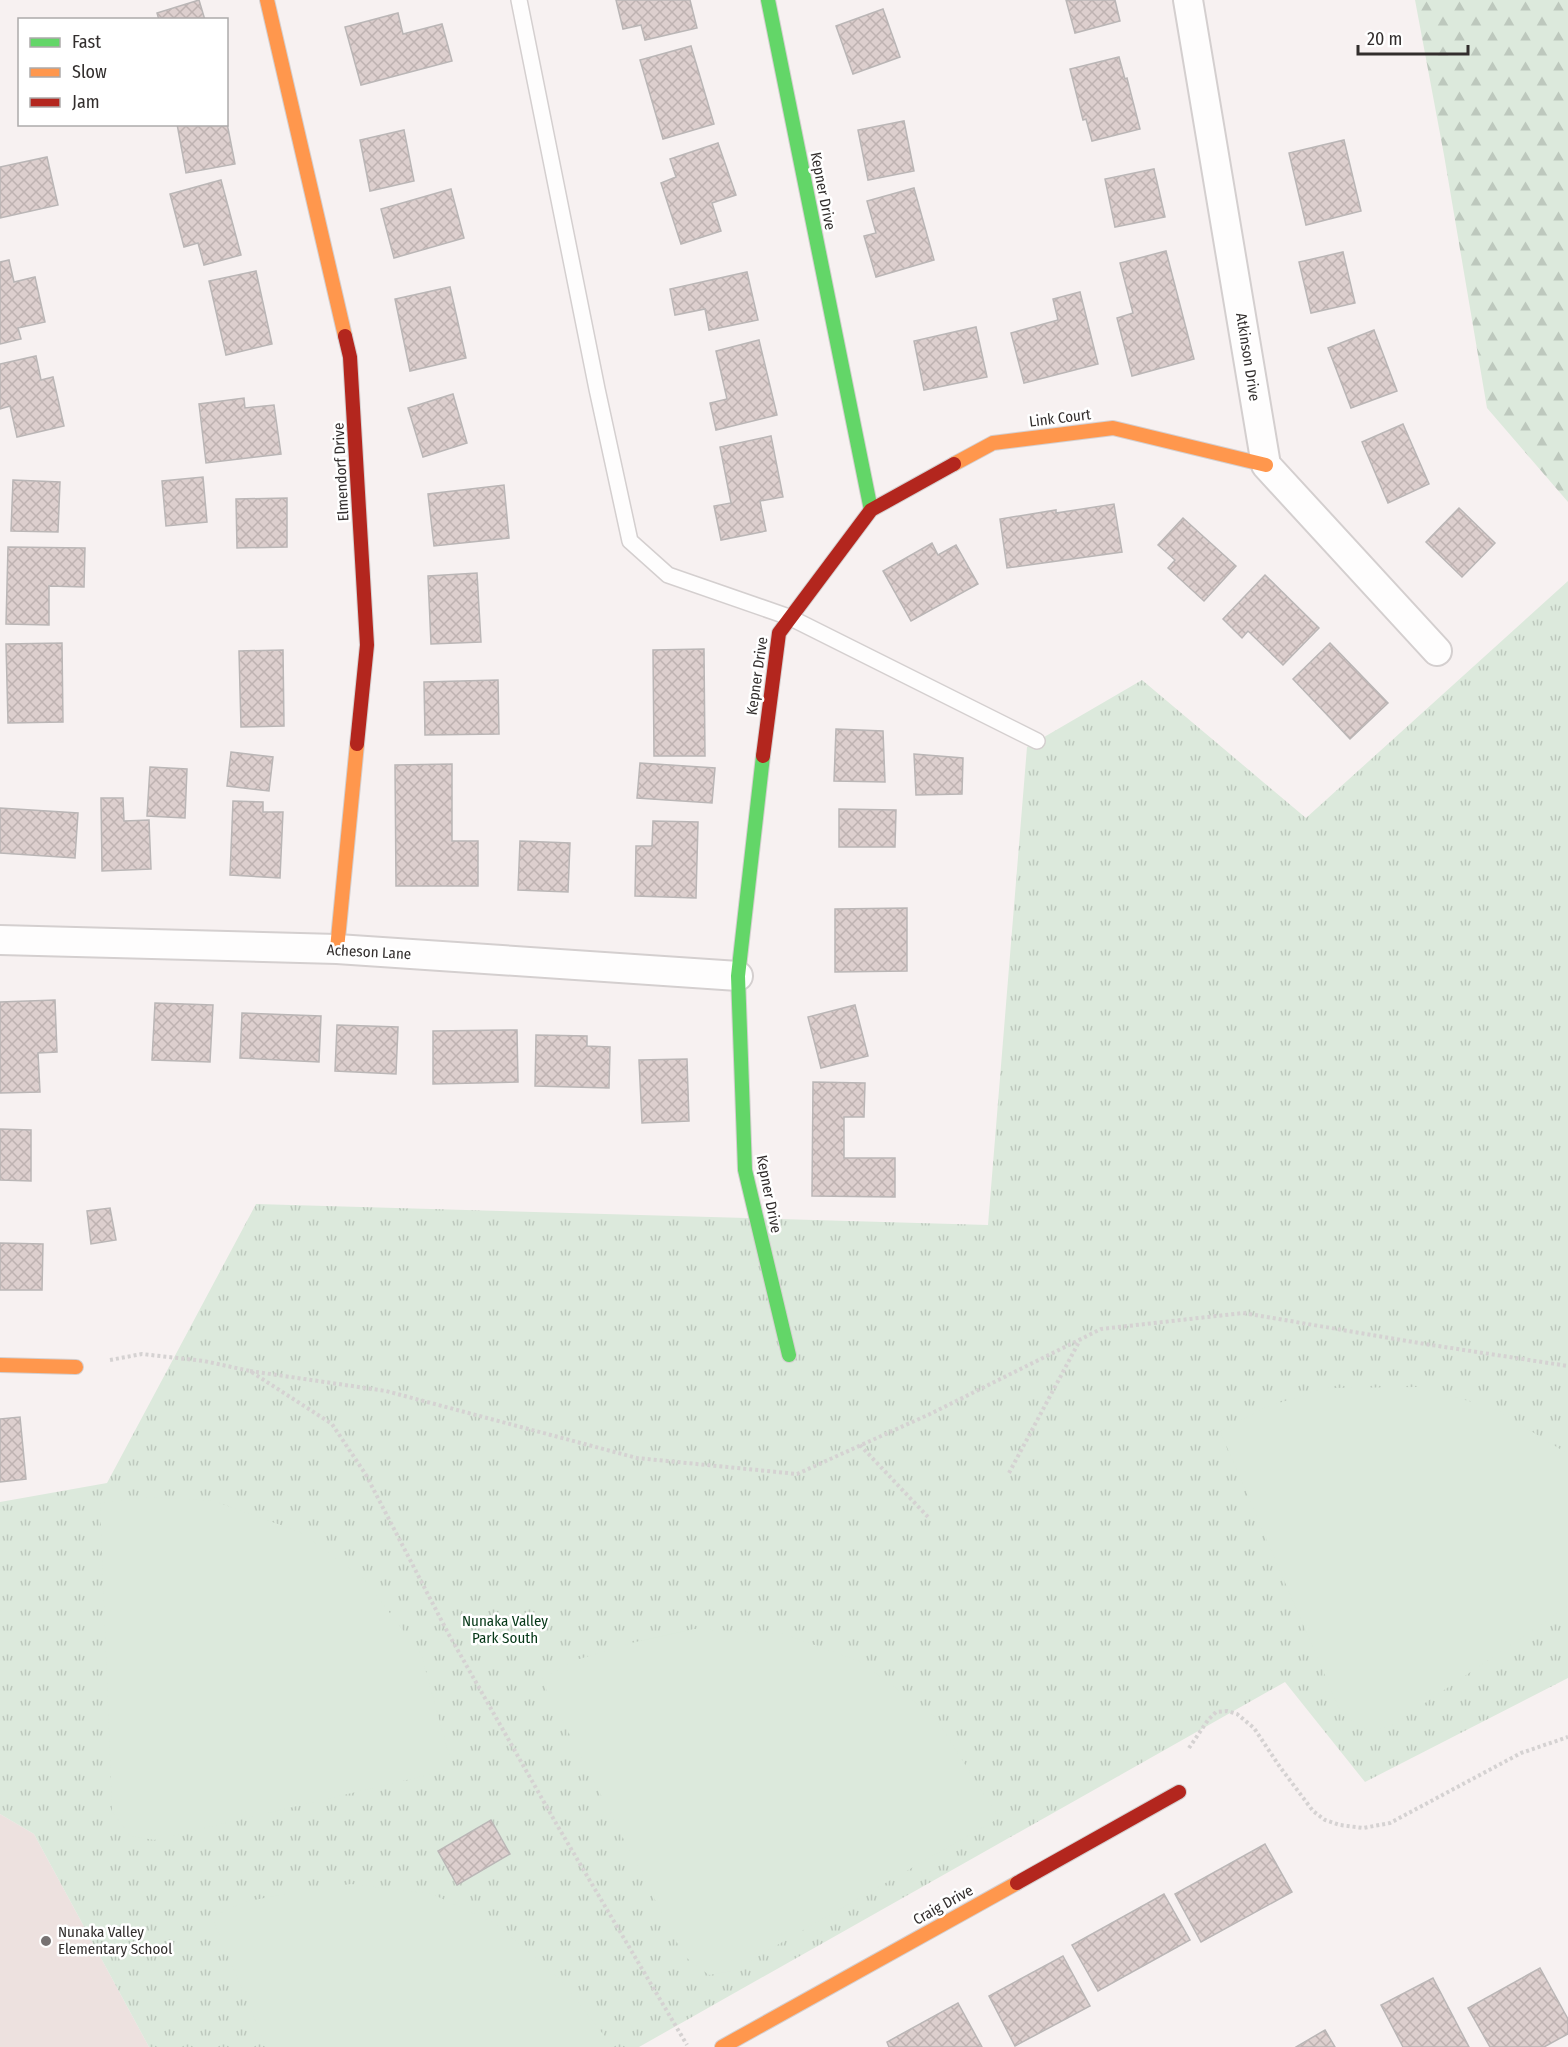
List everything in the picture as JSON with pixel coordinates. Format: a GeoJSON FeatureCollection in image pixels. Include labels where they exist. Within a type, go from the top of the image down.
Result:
{"type":"FeatureCollection","features":[{"type":"Feature","properties":{"kind":"street","name":"Elmendorf Drive"},"geometry":{"type":"LineString","coordinates":[[267,0],[350,357],[367,645],[337,950]]}},
{"type":"Feature","properties":{"kind":"street","name":"Kepner Drive"},"geometry":{"type":"LineString","coordinates":[[768,0],[871,510],[779,633],[757,800],[738,976],[745,1170],[789,1355]]}},
{"type":"Feature","properties":{"kind":"street","name":"Atkinson Drive"},"geometry":{"type":"LineString","coordinates":[[1188,0],[1266,465]]}},
{"type":"Feature","properties":{"kind":"street","name":"Link Court"},"geometry":{"type":"LineString","coordinates":[[871,510],[993,443],[1113,428],[1266,465]]}},
{"type":"Feature","properties":{"kind":"street"},"geometry":{"type":"LineString","coordinates":[[1266,465],[1437,651]]}},
{"type":"Feature","properties":{"kind":"street","name":"Acheson Lane"},"geometry":{"type":"LineString","coordinates":[[0,940],[337,950],[738,976]]}},
{"type":"Feature","properties":{"kind":"street"},"geometry":{"type":"LineString","coordinates":[[0,1365],[76,1367]]}},
{"type":"Feature","properties":{"kind":"street","name":"Craig Drive"},"geometry":{"type":"LineString","coordinates":[[722,2047],[1179,1792]]}},
{"type":"Feature","properties":{"kind":"lane"},"geometry":{"type":"LineString","coordinates":[[519,0],[594,377],[630,542],[668,575],[789,617],[1037,741]]}},
{"type":"Feature","properties":{"kind":"path"},"geometry":{"type":"LineString","coordinates":[[76,1367],[142,1354],[204,1360],[250,1371],[386,1392],[637,1458],[797,1474],[930,1414],[1101,1329],[1243,1313],[1568,1366]]}},
{"type":"Feature","properties":{"kind":"path"},"geometry":{"type":"LineString","coordinates":[[1009,1473],[1081,1339]]}},
{"type":"Feature","properties":{"kind":"path"},"geometry":{"type":"LineString","coordinates":[[250,1371],[332,1424],[366,1475],[454,1643],[688,2047]]}},
{"type":"Feature","properties":{"kind":"path"},"geometry":{"type":"LineString","coordinates":[[860,1445],[928,1516]]}},
{"type":"Feature","properties":{"kind":"path"},"geometry":{"type":"LineString","coordinates":[[1189,1748],[1216,1712],[1227,1711],[1237,1714],[1254,1728],[1313,1811],[1325,1820],[1340,1825],[1363,1828],[1390,1823],[1521,1753],[1568,1737]]}},
{"type":"Feature","properties":{"kind":"shaded area","name":"Nunaka Valley Elementary School"},"geometry":{"type":"Polygon","coordinates":[[[0,1814],[34,1834],[149,2047],[0,2047],[0,1814]]]}},
{"type":"Feature","properties":{"kind":"green space"},"geometry":{"type":"Polygon","coordinates":[[[1415,0],[1568,0],[1568,502],[1487,408],[1415,0]]]}},
{"type":"Feature","properties":{"kind":"green space","name":"Nunaka Valley Park South"},"geometry":{"type":"Polygon","coordinates":[[[1568,581],[1568,1678],[1365,1782],[1285,1682],[639,2047],[149,2047],[34,1834],[0,1814],[0,1502],[107,1483],[256,1204],[988,1225],[1027,747],[1142,680],[1306,818],[1568,581]]]}},
{"type":"Feature","properties":{"kind":"green space"},"geometry":{"type":"Polygon","coordinates":[[[1418,1387],[1494,1408],[1568,1454],[1568,1606],[1391,1726],[1368,1731],[1342,1715],[1220,1431],[1266,1407],[1326,1388],[1418,1387]]]}},
{"type":"Feature","properties":{"kind":"green space"},"geometry":{"type":"Polygon","coordinates":[[[151,1497],[214,1501],[300,1532],[364,1579],[421,1654],[453,1769],[154,1840],[130,1836],[112,1811],[100,1503],[151,1497]]]}},
{"type":"Feature","properties":{"kind":"green space"},"geometry":{"type":"Polygon","coordinates":[[[694,1629],[784,1634],[859,1661],[935,1717],[999,1818],[732,1971],[709,1975],[684,1956],[541,1679],[576,1660],[631,1643],[694,1629]]]}},
{"type":"Feature","properties":{"kind":"green space"},"geometry":{"type":"Polygon","coordinates":[[[351,1884],[432,1894],[496,1924],[560,1979],[613,2047],[266,2047],[212,1917],[244,1902],[351,1884]]]}},
{"type":"Feature","properties":{"kind":"building"},"geometry":{"type":"Polygon","coordinates":[[[199,0],[204,18],[158,18],[157,13],[199,0]]]}},
{"type":"Feature","properties":{"kind":"building"},"geometry":{"type":"Polygon","coordinates":[[[616,0],[690,0],[697,28],[645,40],[641,25],[623,29],[616,0]]]}},
{"type":"Feature","properties":{"kind":"building"},"geometry":{"type":"Polygon","coordinates":[[[1066,0],[1115,0],[1120,21],[1075,33],[1066,0]]]}},
{"type":"Feature","properties":{"kind":"building"},"geometry":{"type":"Polygon","coordinates":[[[883,9],[900,57],[853,74],[836,26],[883,9]]]}},
{"type":"Feature","properties":{"kind":"building"},"geometry":{"type":"Polygon","coordinates":[[[398,13],[403,34],[442,24],[452,61],[361,85],[345,27],[398,13]]]}},
{"type":"Feature","properties":{"kind":"building"},"geometry":{"type":"Polygon","coordinates":[[[691,46],[714,124],[663,139],[640,60],[691,46]]]}},
{"type":"Feature","properties":{"kind":"building"},"geometry":{"type":"Polygon","coordinates":[[[1119,57],[1125,79],[1127,78],[1140,129],[1092,141],[1086,119],[1083,120],[1070,69],[1119,57]]]}},
{"type":"Feature","properties":{"kind":"building"},"geometry":{"type":"Polygon","coordinates":[[[904,121],[914,171],[868,180],[858,130],[904,121]]]}},
{"type":"Feature","properties":{"kind":"building"},"geometry":{"type":"Polygon","coordinates":[[[177,126],[228,126],[235,164],[186,173],[177,126]]]}},
{"type":"Feature","properties":{"kind":"building"},"geometry":{"type":"Polygon","coordinates":[[[404,130],[414,181],[370,191],[360,140],[404,130]]]}},
{"type":"Feature","properties":{"kind":"building"},"geometry":{"type":"Polygon","coordinates":[[[1344,140],[1361,211],[1306,225],[1289,153],[1344,140]]]}},
{"type":"Feature","properties":{"kind":"building"},"geometry":{"type":"Polygon","coordinates":[[[718,143],[736,195],[712,203],[721,231],[681,244],[661,183],[676,177],[670,159],[718,143]]]}},
{"type":"Feature","properties":{"kind":"building"},"geometry":{"type":"Polygon","coordinates":[[[47,157],[58,205],[0,218],[0,167],[47,157]]]}},
{"type":"Feature","properties":{"kind":"building"},"geometry":{"type":"Polygon","coordinates":[[[1154,169],[1165,217],[1115,227],[1105,179],[1154,169]]]}},
{"type":"Feature","properties":{"kind":"building"},"geometry":{"type":"Polygon","coordinates":[[[221,180],[241,255],[204,265],[198,243],[184,247],[170,194],[221,180]]]}},
{"type":"Feature","properties":{"kind":"building"},"geometry":{"type":"Polygon","coordinates":[[[914,188],[934,260],[876,277],[864,236],[876,233],[867,201],[914,188]]]}},
{"type":"Feature","properties":{"kind":"building"},"geometry":{"type":"Polygon","coordinates":[[[451,189],[464,238],[394,258],[381,209],[451,189]]]}},
{"type":"Feature","properties":{"kind":"building"},"geometry":{"type":"Polygon","coordinates":[[[1166,251],[1194,359],[1132,376],[1117,318],[1133,313],[1120,263],[1166,251]]]}},
{"type":"Feature","properties":{"kind":"building"},"geometry":{"type":"Polygon","coordinates":[[[1343,252],[1355,303],[1311,313],[1299,262],[1343,252]]]}},
{"type":"Feature","properties":{"kind":"building"},"geometry":{"type":"Polygon","coordinates":[[[9,260],[14,282],[35,277],[45,322],[18,328],[21,339],[0,344],[0,262],[9,260]]]}},
{"type":"Feature","properties":{"kind":"building"},"geometry":{"type":"Polygon","coordinates":[[[256,271],[272,344],[226,355],[209,281],[256,271]]]}},
{"type":"Feature","properties":{"kind":"building"},"geometry":{"type":"Polygon","coordinates":[[[747,272],[758,320],[709,330],[705,309],[675,315],[670,289],[747,272]]]}},
{"type":"Feature","properties":{"kind":"building"},"geometry":{"type":"Polygon","coordinates":[[[450,287],[466,358],[410,371],[395,299],[450,287]]]}},
{"type":"Feature","properties":{"kind":"building"},"geometry":{"type":"Polygon","coordinates":[[[1080,292],[1098,364],[1024,383],[1011,333],[1058,320],[1053,299],[1080,292]]]}},
{"type":"Feature","properties":{"kind":"building"},"geometry":{"type":"Polygon","coordinates":[[[976,327],[987,377],[924,390],[914,341],[976,327]]]}},
{"type":"Feature","properties":{"kind":"building"},"geometry":{"type":"Polygon","coordinates":[[[1374,330],[1397,391],[1351,408],[1328,348],[1374,330]]]}},
{"type":"Feature","properties":{"kind":"building"},"geometry":{"type":"Polygon","coordinates":[[[759,340],[777,415],[716,430],[710,403],[727,399],[716,351],[759,340]]]}},
{"type":"Feature","properties":{"kind":"building"},"geometry":{"type":"Polygon","coordinates":[[[36,356],[41,380],[53,377],[64,426],[17,437],[10,406],[0,409],[0,364],[36,356]]]}},
{"type":"Feature","properties":{"kind":"building"},"geometry":{"type":"Polygon","coordinates":[[[453,394],[467,443],[423,457],[408,408],[453,394]]]}},
{"type":"Feature","properties":{"kind":"building"},"geometry":{"type":"Polygon","coordinates":[[[244,398],[245,408],[274,405],[281,454],[206,463],[199,404],[244,398]]]}},
{"type":"Feature","properties":{"kind":"building"},"geometry":{"type":"Polygon","coordinates":[[[1403,424],[1429,484],[1388,503],[1362,442],[1403,424]]]}},
{"type":"Feature","properties":{"kind":"building"},"geometry":{"type":"Polygon","coordinates":[[[771,436],[783,497],[760,501],[766,531],[721,540],[714,506],[731,503],[720,447],[771,436]]]}},
{"type":"Feature","properties":{"kind":"building"},"geometry":{"type":"Polygon","coordinates":[[[203,477],[207,522],[166,526],[162,481],[203,477]]]}},
{"type":"Feature","properties":{"kind":"building"},"geometry":{"type":"Polygon","coordinates":[[[13,480],[60,482],[58,532],[11,531],[13,480]]]}},
{"type":"Feature","properties":{"kind":"building"},"geometry":{"type":"Polygon","coordinates":[[[504,485],[509,538],[434,546],[428,494],[504,485]]]}},
{"type":"Feature","properties":{"kind":"building"},"geometry":{"type":"Polygon","coordinates":[[[287,498],[287,547],[237,548],[236,499],[287,498]]]}},
{"type":"Feature","properties":{"kind":"building"},"geometry":{"type":"Polygon","coordinates":[[[1114,504],[1122,552],[1007,568],[1000,519],[1114,504]]]}},
{"type":"Feature","properties":{"kind":"building"},"geometry":{"type":"Polygon","coordinates":[[[1459,508],[1495,543],[1462,577],[1426,542],[1459,508]]]}},
{"type":"Feature","properties":{"kind":"building"},"geometry":{"type":"Polygon","coordinates":[[[1183,518],[1236,566],[1204,601],[1168,568],[1175,560],[1158,545],[1183,518]]]}},
{"type":"Feature","properties":{"kind":"building"},"geometry":{"type":"Polygon","coordinates":[[[932,543],[938,555],[956,545],[978,584],[911,621],[883,571],[932,543]]]}},
{"type":"Feature","properties":{"kind":"building"},"geometry":{"type":"Polygon","coordinates":[[[8,547],[85,548],[84,587],[49,586],[49,625],[6,624],[8,547]]]}},
{"type":"Feature","properties":{"kind":"building"},"geometry":{"type":"Polygon","coordinates":[[[477,573],[481,642],[431,644],[428,576],[477,573]]]}},
{"type":"Feature","properties":{"kind":"building"},"geometry":{"type":"Polygon","coordinates":[[[1265,575],[1319,628],[1283,665],[1248,631],[1242,638],[1223,619],[1265,575]]]}},
{"type":"Feature","properties":{"kind":"building"},"geometry":{"type":"Polygon","coordinates":[[[62,643],[63,722],[8,723],[6,644],[62,643]]]}},
{"type":"Feature","properties":{"kind":"building"},"geometry":{"type":"Polygon","coordinates":[[[1330,643],[1388,703],[1350,739],[1293,679],[1330,643]]]}},
{"type":"Feature","properties":{"kind":"building"},"geometry":{"type":"Polygon","coordinates":[[[704,649],[705,756],[654,756],[653,650],[704,649]]]}},
{"type":"Feature","properties":{"kind":"building"},"geometry":{"type":"Polygon","coordinates":[[[283,650],[284,726],[241,727],[239,651],[283,650]]]}},
{"type":"Feature","properties":{"kind":"building"},"geometry":{"type":"Polygon","coordinates":[[[498,680],[499,734],[425,735],[424,682],[498,680]]]}},
{"type":"Feature","properties":{"kind":"building"},"geometry":{"type":"Polygon","coordinates":[[[836,729],[883,731],[885,782],[834,781],[836,729]]]}},
{"type":"Feature","properties":{"kind":"building"},"geometry":{"type":"Polygon","coordinates":[[[231,752],[273,757],[269,791],[227,786],[231,752]]]}},
{"type":"Feature","properties":{"kind":"building"},"geometry":{"type":"Polygon","coordinates":[[[914,754],[963,758],[962,794],[916,795],[914,754]]]}},
{"type":"Feature","properties":{"kind":"building"},"geometry":{"type":"Polygon","coordinates":[[[640,763],[715,768],[712,803],[637,798],[640,763]]]}},
{"type":"Feature","properties":{"kind":"building"},"geometry":{"type":"Polygon","coordinates":[[[452,764],[452,841],[478,841],[478,886],[396,886],[395,765],[452,764]]]}},
{"type":"Feature","properties":{"kind":"building"},"geometry":{"type":"Polygon","coordinates":[[[150,767],[187,769],[185,818],[147,816],[150,767]]]}},
{"type":"Feature","properties":{"kind":"building"},"geometry":{"type":"Polygon","coordinates":[[[101,798],[123,798],[124,821],[149,820],[151,869],[102,871],[101,798]]]}},
{"type":"Feature","properties":{"kind":"building"},"geometry":{"type":"Polygon","coordinates":[[[233,801],[263,802],[263,812],[283,812],[280,878],[230,875],[233,801]]]}},
{"type":"Feature","properties":{"kind":"building"},"geometry":{"type":"Polygon","coordinates":[[[0,808],[78,813],[75,858],[0,853],[0,808]]]}},
{"type":"Feature","properties":{"kind":"building"},"geometry":{"type":"Polygon","coordinates":[[[839,809],[896,810],[895,847],[839,847],[839,809]]]}},
{"type":"Feature","properties":{"kind":"building"},"geometry":{"type":"Polygon","coordinates":[[[653,821],[698,822],[696,898],[635,896],[636,846],[652,846],[653,821]]]}},
{"type":"Feature","properties":{"kind":"building"},"geometry":{"type":"Polygon","coordinates":[[[520,841],[570,843],[568,892],[518,890],[520,841]]]}},
{"type":"Feature","properties":{"kind":"building"},"geometry":{"type":"Polygon","coordinates":[[[907,908],[907,971],[835,972],[835,909],[907,908]]]}},
{"type":"Feature","properties":{"kind":"building"},"geometry":{"type":"Polygon","coordinates":[[[55,1000],[57,1052],[38,1053],[40,1092],[0,1093],[0,1002],[55,1000]]]}},
{"type":"Feature","properties":{"kind":"building"},"geometry":{"type":"Polygon","coordinates":[[[155,1003],[213,1005],[210,1062],[152,1060],[155,1003]]]}},
{"type":"Feature","properties":{"kind":"building"},"geometry":{"type":"Polygon","coordinates":[[[855,1005],[868,1056],[821,1068],[808,1017],[855,1005]]]}},
{"type":"Feature","properties":{"kind":"building"},"geometry":{"type":"Polygon","coordinates":[[[242,1013],[321,1016],[319,1062],[240,1058],[242,1013]]]}},
{"type":"Feature","properties":{"kind":"building"},"geometry":{"type":"Polygon","coordinates":[[[337,1025],[398,1027],[396,1074],[335,1071],[337,1025]]]}},
{"type":"Feature","properties":{"kind":"building"},"geometry":{"type":"Polygon","coordinates":[[[517,1030],[518,1082],[433,1084],[433,1031],[517,1030]]]}},
{"type":"Feature","properties":{"kind":"building"},"geometry":{"type":"Polygon","coordinates":[[[536,1035],[587,1036],[587,1046],[610,1047],[609,1088],[535,1086],[536,1035]]]}},
{"type":"Feature","properties":{"kind":"building"},"geometry":{"type":"Polygon","coordinates":[[[687,1059],[689,1121],[642,1123],[639,1060],[687,1059]]]}},
{"type":"Feature","properties":{"kind":"building"},"geometry":{"type":"Polygon","coordinates":[[[813,1082],[865,1083],[864,1117],[844,1117],[844,1158],[895,1158],[895,1197],[812,1196],[813,1082]]]}},
{"type":"Feature","properties":{"kind":"building"},"geometry":{"type":"Polygon","coordinates":[[[0,1129],[31,1130],[31,1181],[0,1180],[0,1129]]]}},
{"type":"Feature","properties":{"kind":"building"},"geometry":{"type":"Polygon","coordinates":[[[110,1208],[116,1240],[91,1244],[87,1211],[110,1208]]]}},
{"type":"Feature","properties":{"kind":"building"},"geometry":{"type":"Polygon","coordinates":[[[0,1243],[43,1244],[42,1290],[0,1290],[0,1243]]]}},
{"type":"Feature","properties":{"kind":"building"},"geometry":{"type":"Polygon","coordinates":[[[20,1417],[26,1479],[0,1482],[0,1419],[20,1417]]]}},
{"type":"Feature","properties":{"kind":"building"},"geometry":{"type":"Polygon","coordinates":[[[491,1820],[510,1854],[457,1885],[438,1851],[491,1820]]]}},
{"type":"Feature","properties":{"kind":"building"},"geometry":{"type":"Polygon","coordinates":[[[1265,1844],[1292,1892],[1201,1942],[1175,1894],[1265,1844]]]}},
{"type":"Feature","properties":{"kind":"building"},"geometry":{"type":"Polygon","coordinates":[[[1164,1894],[1190,1940],[1098,1991],[1072,1945],[1164,1894]]]}},
{"type":"Feature","properties":{"kind":"building"},"geometry":{"type":"Polygon","coordinates":[[[1063,1956],[1090,2006],[1015,2046],[989,1996],[1063,1956]]]}},
{"type":"Feature","properties":{"kind":"building"},"geometry":{"type":"Polygon","coordinates":[[[1540,1968],[1568,2019],[1568,2034],[1544,2047],[1490,2047],[1468,2008],[1540,1968]]]}},
{"type":"Feature","properties":{"kind":"building"},"geometry":{"type":"Polygon","coordinates":[[[1433,1978],[1469,2047],[1403,2047],[1381,2005],[1433,1978]]]}},
{"type":"Feature","properties":{"kind":"building"},"geometry":{"type":"Polygon","coordinates":[[[958,2003],[982,2047],[889,2047],[887,2042],[958,2003]]]}},
{"type":"Feature","properties":{"kind":"building"},"geometry":{"type":"Polygon","coordinates":[[[1325,2030],[1335,2047],[1296,2047],[1325,2030]]]}},
{"type":"Feature","properties":{"kind":"traffic: fast"},"geometry":{"type":"LineString","coordinates":[[768,0],[871,510]]}},
{"type":"Feature","properties":{"kind":"traffic: fast"},"geometry":{"type":"LineString","coordinates":[[763,756],[738,976],[745,1170],[789,1355]]}},
{"type":"Feature","properties":{"kind":"traffic: slow"},"geometry":{"type":"LineString","coordinates":[[267,0],[345,336]]}},
{"type":"Feature","properties":{"kind":"traffic: slow"},"geometry":{"type":"LineString","coordinates":[[954,464],[993,443],[1113,428],[1266,465]]}},
{"type":"Feature","properties":{"kind":"traffic: slow"},"geometry":{"type":"LineString","coordinates":[[337,949],[357,744]]}},
{"type":"Feature","properties":{"kind":"traffic: slow"},"geometry":{"type":"LineString","coordinates":[[0,1365],[76,1367]]}},
{"type":"Feature","properties":{"kind":"traffic: slow"},"geometry":{"type":"LineString","coordinates":[[722,2047],[1017,1883]]}},
{"type":"Feature","properties":{"kind":"traffic: jam"},"geometry":{"type":"LineString","coordinates":[[345,336],[350,357],[367,645],[357,744]]}},
{"type":"Feature","properties":{"kind":"traffic: jam"},"geometry":{"type":"LineString","coordinates":[[763,756],[779,633],[871,510],[954,464]]}},
{"type":"Feature","properties":{"kind":"traffic: jam"},"geometry":{"type":"LineString","coordinates":[[1017,1883],[1179,1792]]}},
{"type":"Feature","properties":{"kind":"place","name":"Nunaka Valley Elementary School"},"geometry":{"type":"Point","coordinates":[46,1941]}}]}
